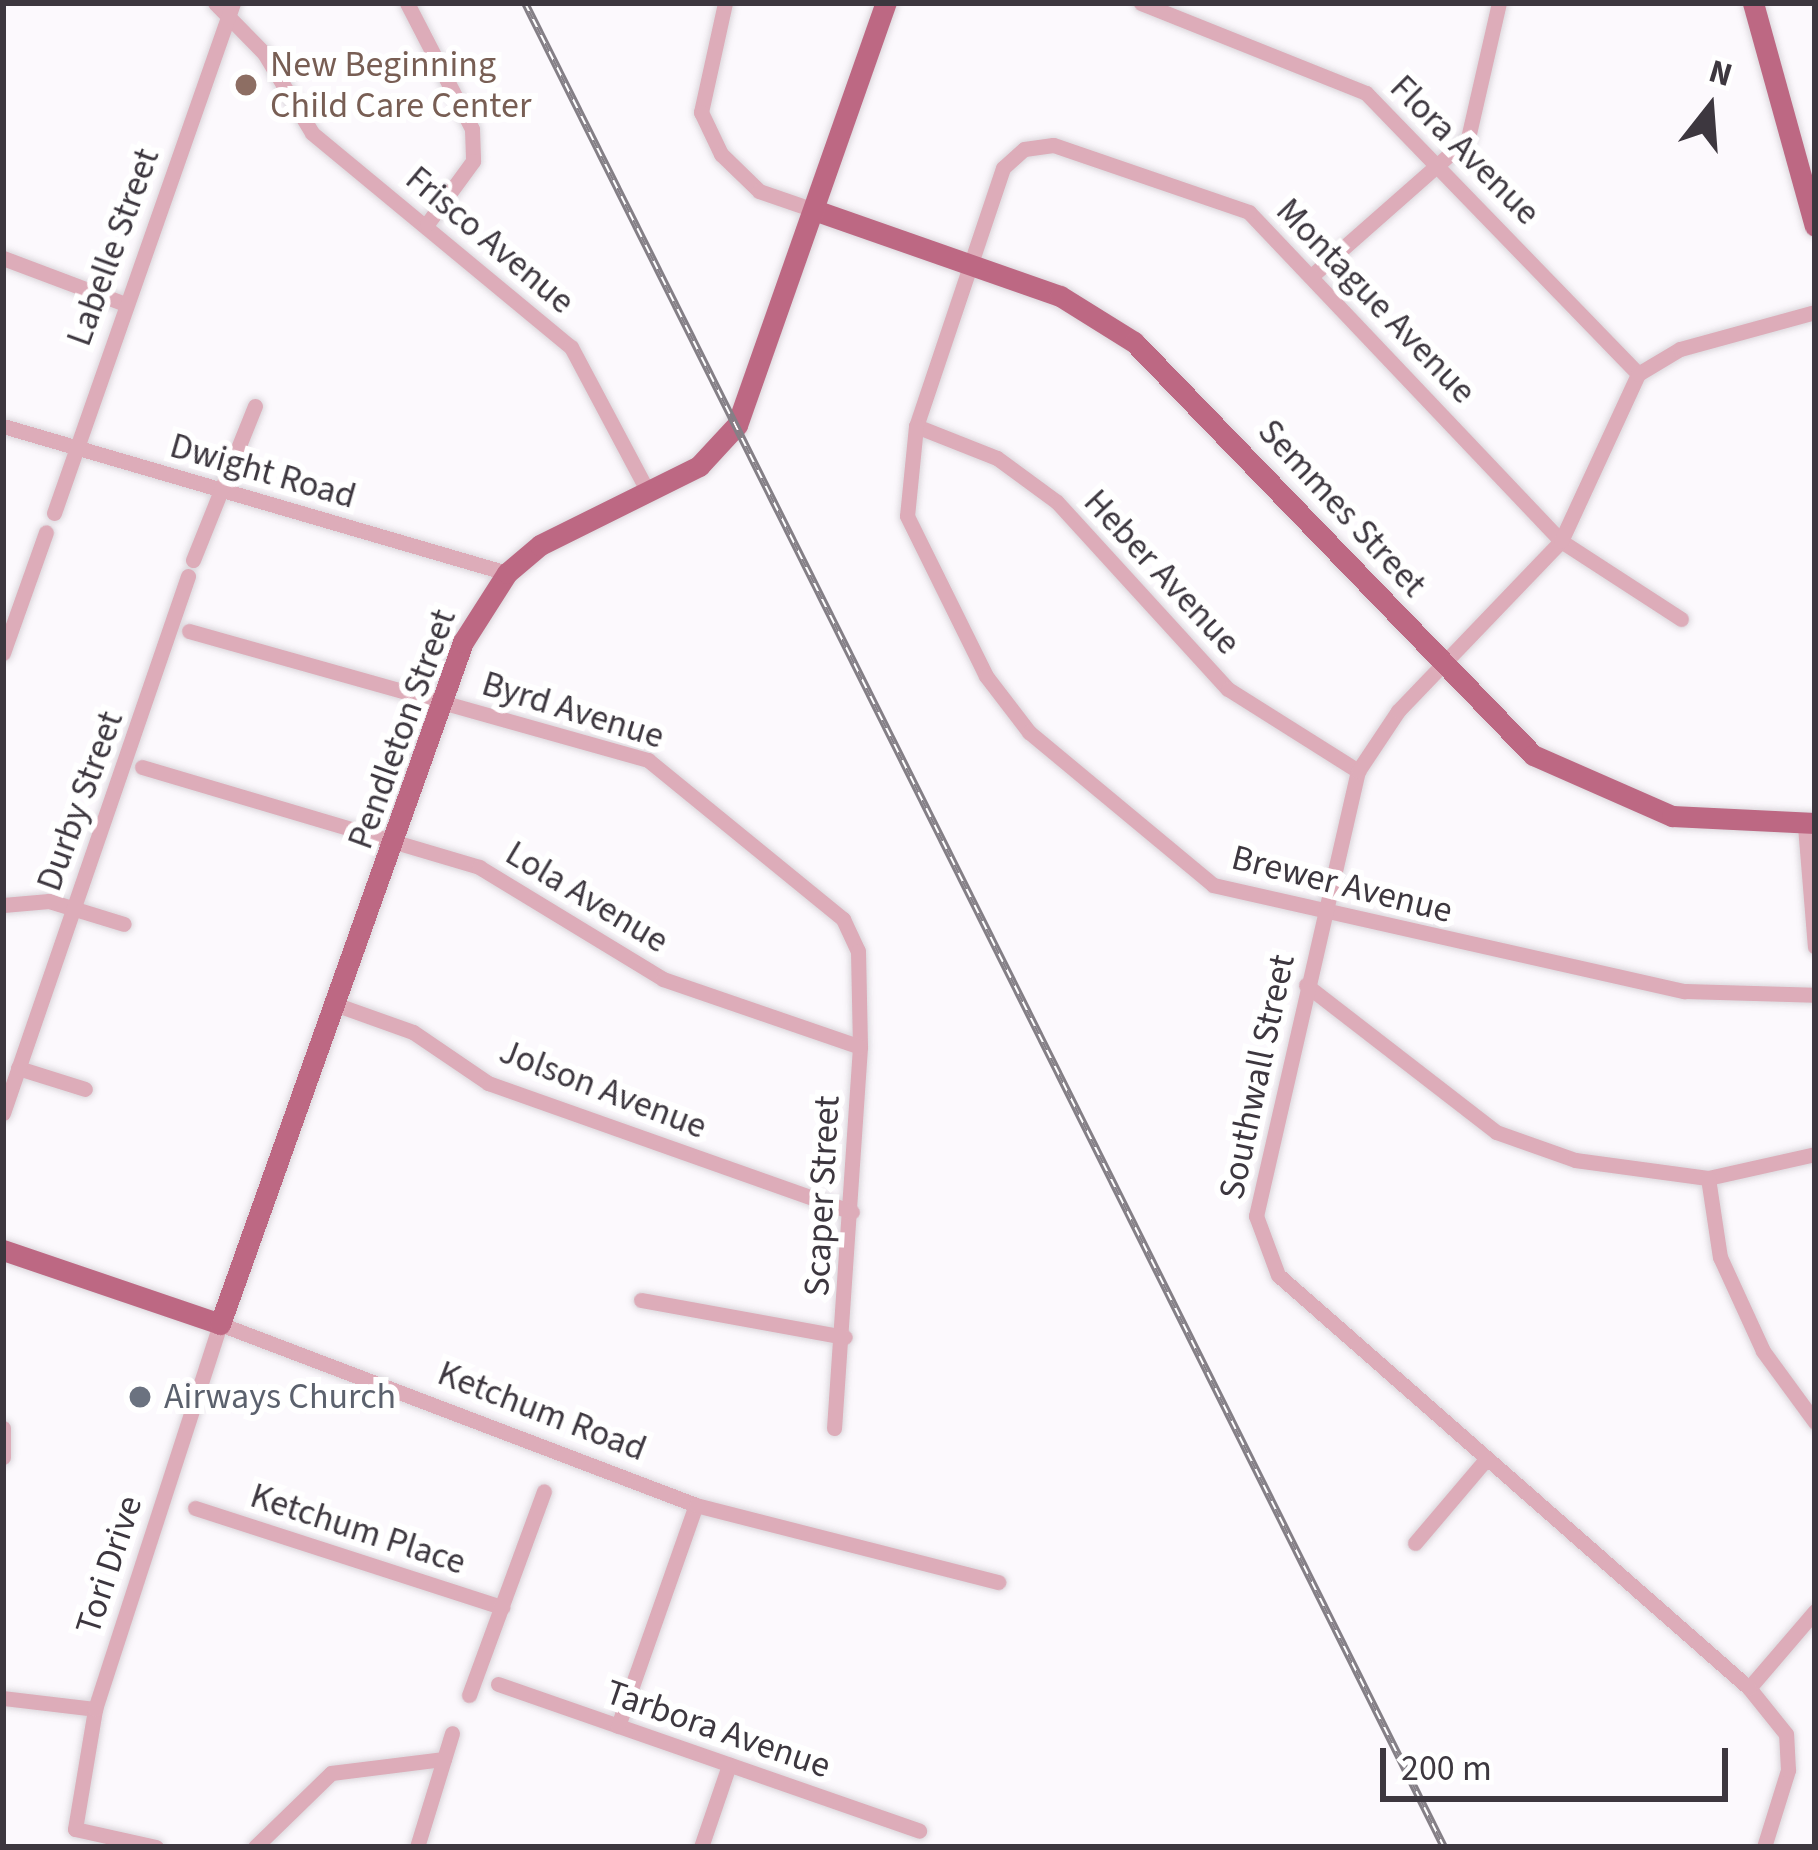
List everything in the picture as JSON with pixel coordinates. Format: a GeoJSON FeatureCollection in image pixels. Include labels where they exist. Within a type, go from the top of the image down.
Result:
{"type":"FeatureCollection","features":[{"type":"Feature","properties":{"kind":"main road","name":"Pendleton Street"},"geometry":{"type":"LineString","coordinates":[[220,1324],[340,1006],[463,642],[506,573],[699,466],[737,425],[817,211],[886,3]]}},
{"type":"Feature","properties":{"kind":"main road"},"geometry":{"type":"LineString","coordinates":[[1753,3],[1815,226]]}},
{"type":"Feature","properties":{"kind":"main road","name":"Semmes Street"},"geometry":{"type":"LineString","coordinates":[[817,211],[1060,296],[1133,342],[1533,755],[1606,793],[1672,816],[1810,824]]}},
{"type":"Feature","properties":{"kind":"main road","name":"Ketchum Road"},"geometry":{"type":"LineString","coordinates":[[3,1250],[220,1324]]}},
{"type":"Feature","properties":{"kind":"street","name":"Frisco Avenue"},"geometry":{"type":"LineString","coordinates":[[214,3],[231,9],[312,133],[571,347],[649,494]]}},
{"type":"Feature","properties":{"kind":"street"},"geometry":{"type":"LineString","coordinates":[[407,3],[472,130],[472,161],[427,224]]}},
{"type":"Feature","properties":{"kind":"street"},"geometry":{"type":"LineString","coordinates":[[725,3],[700,112],[721,154],[759,191],[817,211]]}},
{"type":"Feature","properties":{"kind":"street","name":"Flora Avenue"},"geometry":{"type":"LineString","coordinates":[[1141,3],[1321,68],[1366,93],[1439,161],[1638,374]]}},
{"type":"Feature","properties":{"kind":"street"},"geometry":{"type":"LineString","coordinates":[[1316,272],[1439,161],[1483,108],[1499,3]]}},
{"type":"Feature","properties":{"kind":"street","name":"Labelle Street"},"geometry":{"type":"LineString","coordinates":[[53,513],[123,303],[231,9]]}},
{"type":"Feature","properties":{"kind":"street","name":"Montague Avenue"},"geometry":{"type":"LineString","coordinates":[[916,426],[1003,168],[1024,148],[1053,145],[1229,202],[1316,272],[1561,541],[1681,619]]}},
{"type":"Feature","properties":{"kind":"street"},"geometry":{"type":"LineString","coordinates":[[3,258],[123,303]]}},
{"type":"Feature","properties":{"kind":"street"},"geometry":{"type":"LineString","coordinates":[[1638,374],[1680,349],[1815,312]]}},
{"type":"Feature","properties":{"kind":"street","name":"Southwall Street"},"geometry":{"type":"LineString","coordinates":[[1638,374],[1561,541],[1444,668],[1358,771],[1259,1193],[1260,1246],[1278,1275],[1749,1688],[1786,1734],[1788,1771],[1764,1847]]}},
{"type":"Feature","properties":{"kind":"street","name":"Durby Street"},"geometry":{"type":"LineString","coordinates":[[3,1113],[217,489],[255,406]]}},
{"type":"Feature","properties":{"kind":"street","name":"Dwight Road"},"geometry":{"type":"LineString","coordinates":[[3,426],[506,573]]}},
{"type":"Feature","properties":{"kind":"street","name":"Heber Avenue"},"geometry":{"type":"LineString","coordinates":[[916,426],[997,458],[1057,502],[1228,689],[1358,771]]}},
{"type":"Feature","properties":{"kind":"street","name":"Brewer Avenue"},"geometry":{"type":"LineString","coordinates":[[916,426],[907,516],[986,676],[1028,732],[1213,885],[1321,915],[1684,991],[1815,995]]}},
{"type":"Feature","properties":{"kind":"street"},"geometry":{"type":"LineString","coordinates":[[3,653],[46,532]]}},
{"type":"Feature","properties":{"kind":"street","name":"Byrd Avenue"},"geometry":{"type":"LineString","coordinates":[[189,631],[648,760],[685,781],[829,904],[860,967]]}},
{"type":"Feature","properties":{"kind":"street","name":"Lola Avenue"},"geometry":{"type":"LineString","coordinates":[[142,767],[395,838],[532,895],[663,979],[860,1047]]}},
{"type":"Feature","properties":{"kind":"street"},"geometry":{"type":"LineString","coordinates":[[1810,824],[1815,946]]}},
{"type":"Feature","properties":{"kind":"street"},"geometry":{"type":"LineString","coordinates":[[3,905],[74,907],[124,924]]}},
{"type":"Feature","properties":{"kind":"street","name":"Scaper Street"},"geometry":{"type":"LineString","coordinates":[[834,1428],[845,1337],[860,967]]}},
{"type":"Feature","properties":{"kind":"street"},"geometry":{"type":"LineString","coordinates":[[1306,985],[1496,1132],[1634,1174],[1708,1178],[1815,1154]]}},
{"type":"Feature","properties":{"kind":"street","name":"Jolson Avenue"},"geometry":{"type":"LineString","coordinates":[[340,1006],[413,1032],[488,1083],[852,1212]]}},
{"type":"Feature","properties":{"kind":"street"},"geometry":{"type":"LineString","coordinates":[[18,1068],[85,1089]]}},
{"type":"Feature","properties":{"kind":"street"},"geometry":{"type":"LineString","coordinates":[[1708,1178],[1720,1257],[1763,1352],[1815,1421]]}},
{"type":"Feature","properties":{"kind":"street"},"geometry":{"type":"LineString","coordinates":[[641,1300],[845,1337]]}},
{"type":"Feature","properties":{"kind":"street","name":"Ketchum Road"},"geometry":{"type":"LineString","coordinates":[[220,1324],[696,1504],[998,1582]]}},
{"type":"Feature","properties":{"kind":"street","name":"Tori Drive"},"geometry":{"type":"LineString","coordinates":[[157,1847],[76,1828],[95,1709],[220,1324]]}},
{"type":"Feature","properties":{"kind":"street"},"geometry":{"type":"LineString","coordinates":[[3,1457],[7,1430]]}},
{"type":"Feature","properties":{"kind":"street"},"geometry":{"type":"LineString","coordinates":[[1415,1543],[1487,1458]]}},
{"type":"Feature","properties":{"kind":"street"},"geometry":{"type":"LineString","coordinates":[[469,1695],[544,1491]]}},
{"type":"Feature","properties":{"kind":"street"},"geometry":{"type":"LineString","coordinates":[[618,1726],[696,1504]]}},
{"type":"Feature","properties":{"kind":"street","name":"Ketchum Place"},"geometry":{"type":"LineString","coordinates":[[195,1508],[502,1607]]}},
{"type":"Feature","properties":{"kind":"street"},"geometry":{"type":"LineString","coordinates":[[1749,1688],[1815,1611]]}},
{"type":"Feature","properties":{"kind":"street","name":"Tarbora Avenue"},"geometry":{"type":"LineString","coordinates":[[497,1684],[919,1831]]}},
{"type":"Feature","properties":{"kind":"street"},"geometry":{"type":"LineString","coordinates":[[3,1698],[95,1709]]}},
{"type":"Feature","properties":{"kind":"street"},"geometry":{"type":"LineString","coordinates":[[417,1847],[452,1732]]}},
{"type":"Feature","properties":{"kind":"street"},"geometry":{"type":"LineString","coordinates":[[255,1847],[331,1772],[445,1759]]}},
{"type":"Feature","properties":{"kind":"street"},"geometry":{"type":"LineString","coordinates":[[701,1847],[729,1765]]}},
{"type":"Feature","properties":{"kind":"railway"},"geometry":{"type":"LineString","coordinates":[[525,3],[1444,1847]]}},
{"type":"Feature","properties":{"kind":"place","name":"New Beginning Child Care Center"},"geometry":{"type":"Point","coordinates":[246,85]}},
{"type":"Feature","properties":{"kind":"place","name":"Airways Church"},"geometry":{"type":"Point","coordinates":[140,1397]}}]}
